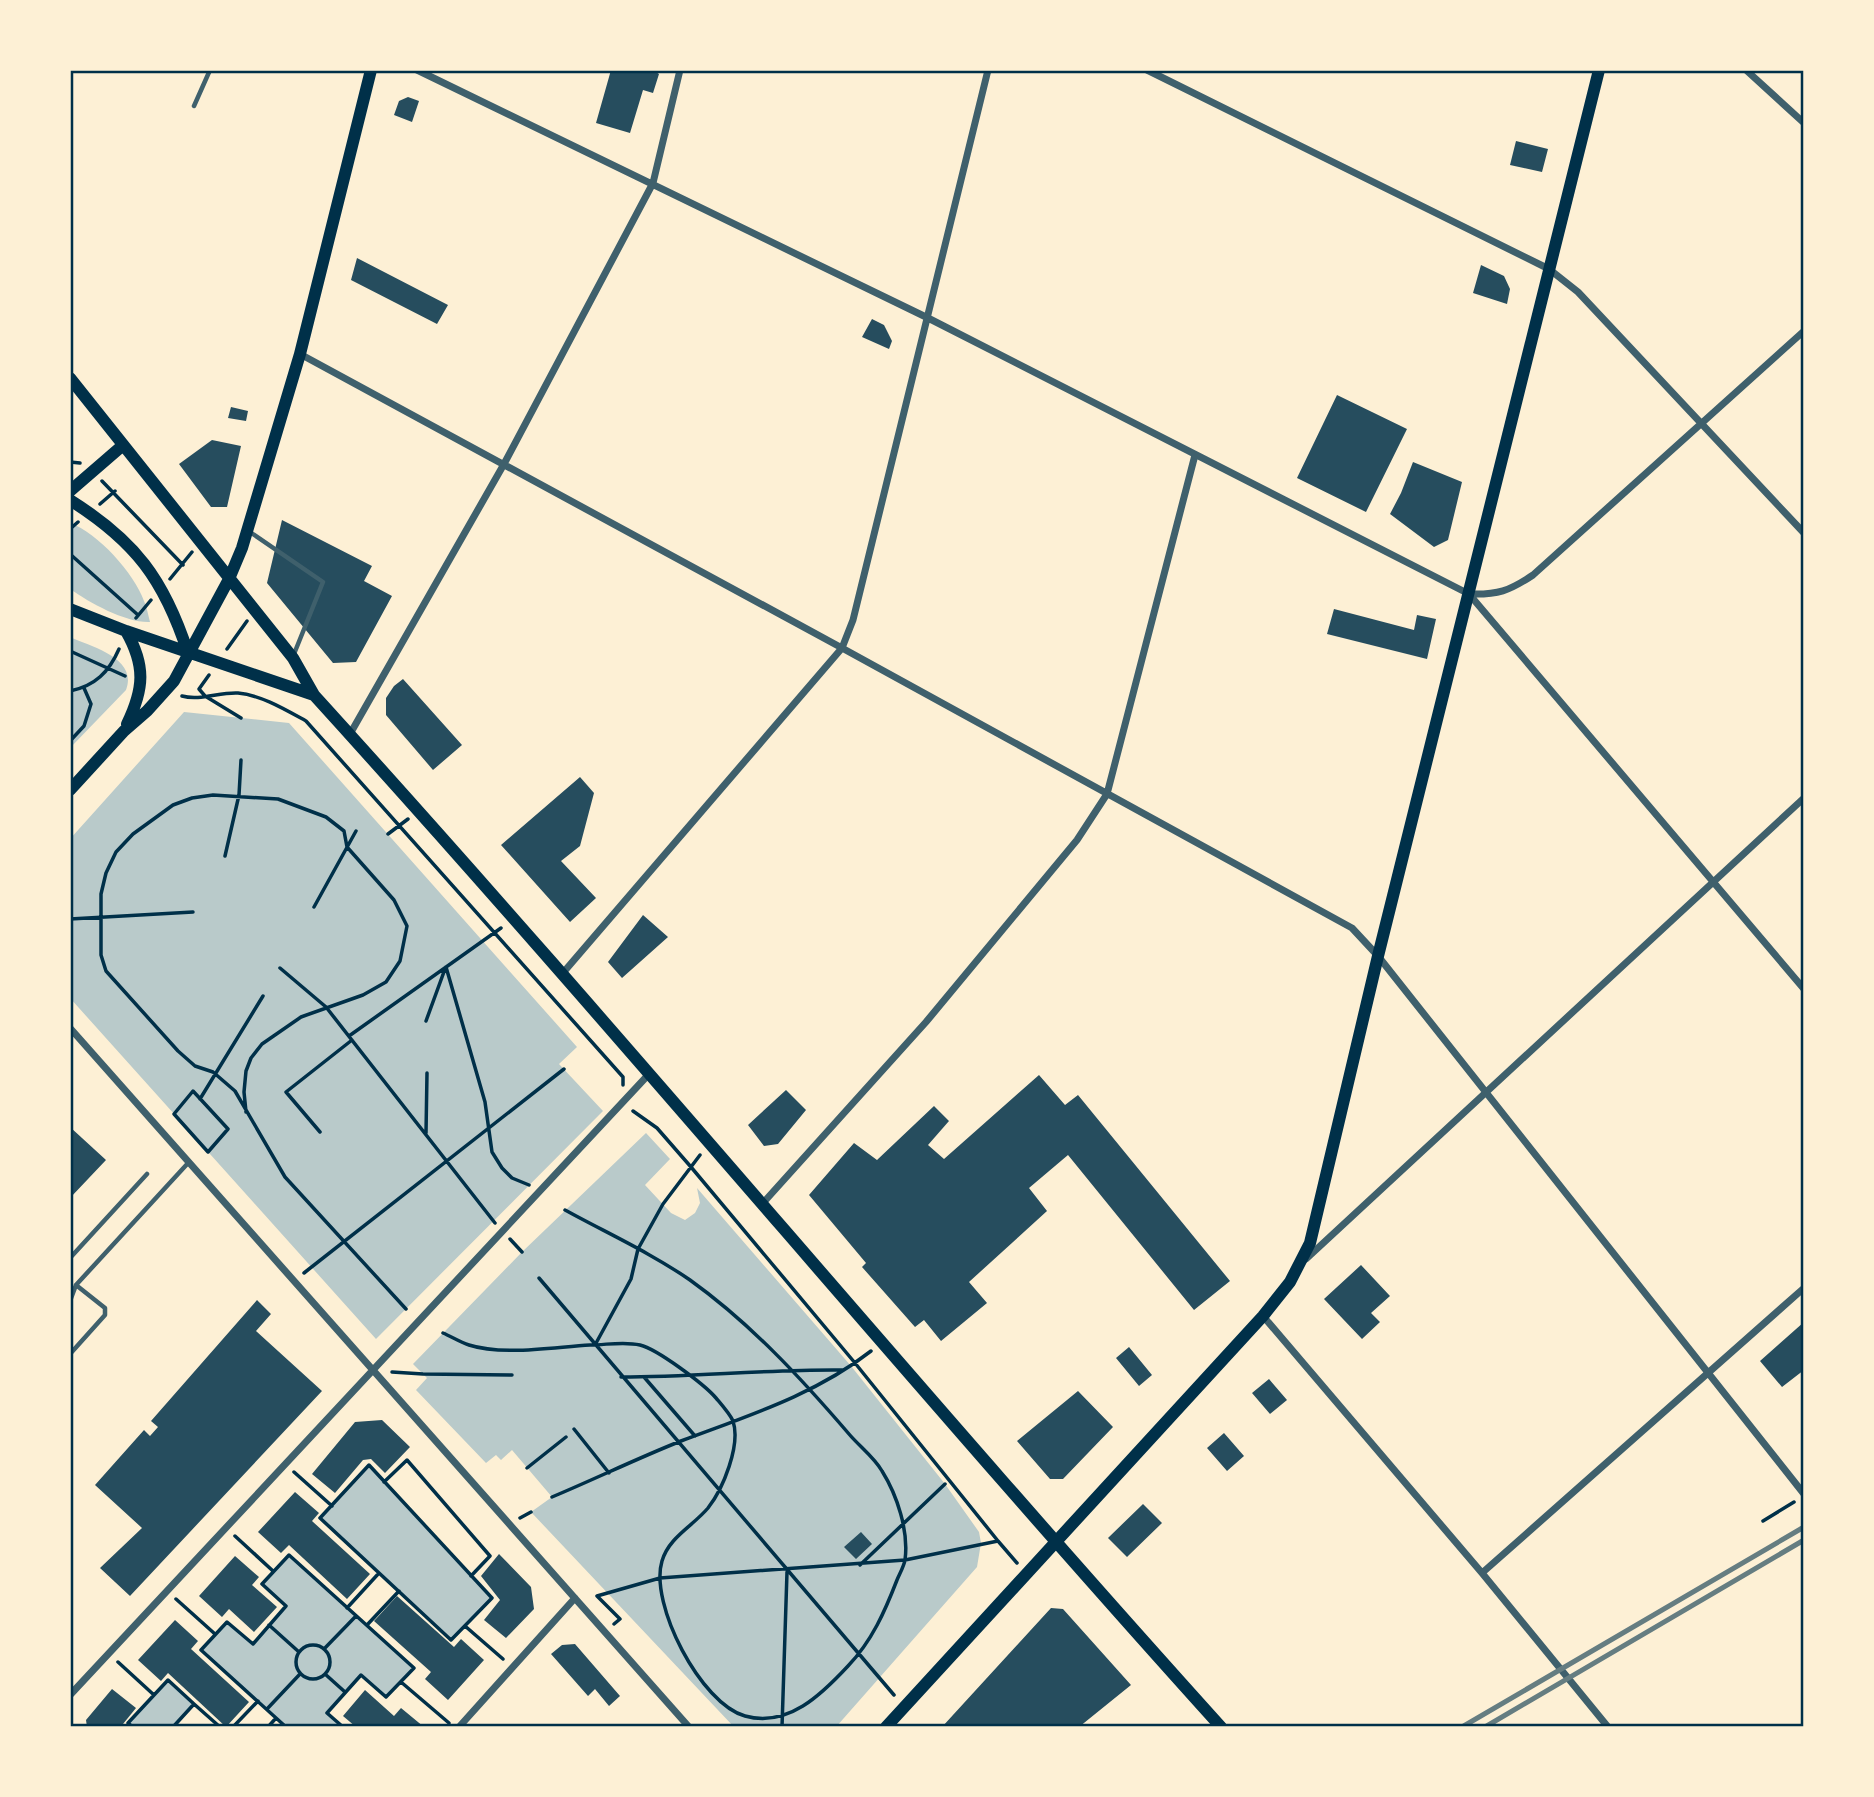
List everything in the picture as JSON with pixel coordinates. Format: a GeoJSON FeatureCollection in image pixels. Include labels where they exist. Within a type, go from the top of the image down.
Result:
{"type":"FeatureCollection","features":[{"type":"Feature","properties":{"kind":"main road"},"geometry":{"type":"LineString","coordinates":[[70,790],[124,731],[166,692],[182,668],[229,579],[249,531],[300,354],[371,70]]}},
{"type":"Feature","properties":{"kind":"main road"},"geometry":{"type":"LineString","coordinates":[[886,1727],[1263,1316],[1290,1282],[1300,1264],[1317,1222],[1378,956],[1599,70]]}},
{"type":"Feature","properties":{"kind":"main road"},"geometry":{"type":"LineString","coordinates":[[70,378],[293,658],[314,695],[763,1203],[1055,1543],[1221,1727]]}},
{"type":"Feature","properties":{"kind":"main road"},"geometry":{"type":"LineString","coordinates":[[70,491],[122,446]]}},
{"type":"Feature","properties":{"kind":"main road"},"geometry":{"type":"LineString","coordinates":[[70,500],[111,528],[146,565],[172,608],[188,653]]}},
{"type":"Feature","properties":{"kind":"main road"},"geometry":{"type":"LineString","coordinates":[[70,609],[126,632],[314,695]]}},
{"type":"Feature","properties":{"kind":"main road"},"geometry":{"type":"LineString","coordinates":[[124,731],[141,684],[141,665],[126,632]]}},
{"type":"Feature","properties":{"kind":"street"},"geometry":{"type":"LineString","coordinates":[[417,70],[928,318],[1469,594],[1804,989]]}},
{"type":"Feature","properties":{"kind":"street"},"geometry":{"type":"LineString","coordinates":[[350,734],[504,464],[653,183],[680,70]]}},
{"type":"Feature","properties":{"kind":"street"},"geometry":{"type":"LineString","coordinates":[[562,975],[842,648],[853,620],[988,70]]}},
{"type":"Feature","properties":{"kind":"street"},"geometry":{"type":"LineString","coordinates":[[1147,70],[1549,269],[1578,292],[1804,533]]}},
{"type":"Feature","properties":{"kind":"street"},"geometry":{"type":"LineString","coordinates":[[1746,70],[1804,123]]}},
{"type":"Feature","properties":{"kind":"street"},"geometry":{"type":"LineString","coordinates":[[1469,594],[1492,595],[1511,589],[1533,575],[1804,331]]}},
{"type":"Feature","properties":{"kind":"street"},"geometry":{"type":"LineString","coordinates":[[300,354],[1352,928],[1378,956],[1804,1495]]}},
{"type":"Feature","properties":{"kind":"street"},"geometry":{"type":"LineString","coordinates":[[763,1203],[926,1022],[1077,840],[1107,794],[1195,455]]}},
{"type":"Feature","properties":{"kind":"street"},"geometry":{"type":"LineString","coordinates":[[1300,1264],[1486,1095],[1804,798]]}},
{"type":"Feature","properties":{"kind":"street"},"geometry":{"type":"LineString","coordinates":[[70,1028],[689,1727]]}},
{"type":"Feature","properties":{"kind":"street"},"geometry":{"type":"LineString","coordinates":[[70,1695],[649,1074]]}},
{"type":"Feature","properties":{"kind":"street"},"geometry":{"type":"LineString","coordinates":[[1482,1573],[1804,1288]]}},
{"type":"Feature","properties":{"kind":"street"},"geometry":{"type":"LineString","coordinates":[[1263,1316],[1482,1573],[1608,1727]]}},
{"type":"Feature","properties":{"kind":"street"},"geometry":{"type":"LineString","coordinates":[[459,1727],[575,1598]]}},
{"type":"Feature","properties":{"kind":"lane"},"geometry":{"type":"LineString","coordinates":[[194,106],[210,70]]}},
{"type":"Feature","properties":{"kind":"lane"},"geometry":{"type":"LineString","coordinates":[[249,531],[323,582],[293,658]]}},
{"type":"Feature","properties":{"kind":"lane"},"geometry":{"type":"LineString","coordinates":[[70,1301],[76,1285],[189,1162]]}},
{"type":"Feature","properties":{"kind":"lane"},"geometry":{"type":"LineString","coordinates":[[70,1258],[147,1174]]}},
{"type":"Feature","properties":{"kind":"lane"},"geometry":{"type":"LineString","coordinates":[[70,1354],[105,1315],[105,1308],[76,1285]]}},
{"type":"Feature","properties":{"kind":"path"},"geometry":{"type":"LineString","coordinates":[[70,462],[79,462],[115,491],[183,565]]}},
{"type":"Feature","properties":{"kind":"path"},"geometry":{"type":"LineString","coordinates":[[70,554],[138,615]]}},
{"type":"Feature","properties":{"kind":"path"},"geometry":{"type":"LineString","coordinates":[[70,691],[84,688],[110,668],[126,632]]}},
{"type":"Feature","properties":{"kind":"path"},"geometry":{"type":"LineString","coordinates":[[70,651],[141,684]]}},
{"type":"Feature","properties":{"kind":"path"},"geometry":{"type":"LineString","coordinates":[[70,741],[84,726],[91,704],[84,688]]}},
{"type":"Feature","properties":{"kind":"path"},"geometry":{"type":"LineString","coordinates":[[166,692],[191,698],[240,693],[278,706],[306,721],[623,1077],[621,1103],[657,1128],[691,1167],[1028,1574]]}},
{"type":"Feature","properties":{"kind":"path"},"geometry":{"type":"LineString","coordinates":[[225,856],[239,795],[241,760]]}},
{"type":"Feature","properties":{"kind":"path"},"geometry":{"type":"LineString","coordinates":[[246,1112],[243,1092],[246,1071],[250,1058],[262,1044],[301,1017],[363,995],[386,982],[400,961],[407,926],[394,900],[347,847],[344,831],[326,817],[278,799],[213,795],[192,798],[173,805],[133,834],[116,852],[106,873],[102,894],[102,955],[106,971],[178,1051],[195,1066],[213,1072],[235,1091],[246,1112],[285,1177],[406,1309]]}},
{"type":"Feature","properties":{"kind":"path"},"geometry":{"type":"LineString","coordinates":[[388,834],[417,811]]}},
{"type":"Feature","properties":{"kind":"path"},"geometry":{"type":"LineString","coordinates":[[314,907],[356,831]]}},
{"type":"Feature","properties":{"kind":"path"},"geometry":{"type":"LineString","coordinates":[[70,919],[193,912]]}},
{"type":"Feature","properties":{"kind":"path"},"geometry":{"type":"LineString","coordinates":[[320,1132],[286,1092],[350,1038],[512,918]]}},
{"type":"Feature","properties":{"kind":"path"},"geometry":{"type":"LineString","coordinates":[[426,1021],[446,967]]}},
{"type":"Feature","properties":{"kind":"path"},"geometry":{"type":"LineString","coordinates":[[446,967],[485,1102],[492,1152],[512,1178],[529,1185]]}},
{"type":"Feature","properties":{"kind":"path"},"geometry":{"type":"LineString","coordinates":[[280,968],[326,1007],[502,1231],[522,1252]]}},
{"type":"Feature","properties":{"kind":"path"},"geometry":{"type":"LineString","coordinates":[[200,1099],[264,996]]}},
{"type":"Feature","properties":{"kind":"path"},"geometry":{"type":"LineString","coordinates":[[294,1281],[564,1069]]}},
{"type":"Feature","properties":{"kind":"path"},"geometry":{"type":"LineString","coordinates":[[426,1135],[427,1073]]}},
{"type":"Feature","properties":{"kind":"path"},"geometry":{"type":"LineString","coordinates":[[193,1091],[200,1099],[228,1129],[208,1152],[174,1114],[193,1091]]}},
{"type":"Feature","properties":{"kind":"path"},"geometry":{"type":"LineString","coordinates":[[595,1345],[631,1279],[638,1249],[663,1204],[709,1142]]}},
{"type":"Feature","properties":{"kind":"path"},"geometry":{"type":"LineString","coordinates":[[443,1333],[471,1346],[498,1350],[641,1345],[664,1358],[714,1396],[733,1421],[734,1444],[730,1468],[707,1509],[677,1537],[662,1560],[660,1578],[668,1622],[682,1653],[710,1690],[725,1704],[742,1716],[764,1719],[783,1714],[809,1704],[859,1655],[878,1626],[905,1560],[903,1525],[895,1496],[881,1468],[794,1369],[711,1295],[638,1249],[565,1210]]}},
{"type":"Feature","properties":{"kind":"path"},"geometry":{"type":"LineString","coordinates":[[539,1278],[904,1708]]}},
{"type":"Feature","properties":{"kind":"path"},"geometry":{"type":"LineString","coordinates":[[552,1497],[677,1443],[812,1390],[882,1342]]}},
{"type":"Feature","properties":{"kind":"path"},"geometry":{"type":"LineString","coordinates":[[621,1377],[794,1369],[843,1370]]}},
{"type":"Feature","properties":{"kind":"path"},"geometry":{"type":"LineString","coordinates":[[373,1370],[423,1374],[512,1375]]}},
{"type":"Feature","properties":{"kind":"path"},"geometry":{"type":"LineString","coordinates":[[644,1377],[695,1436]]}},
{"type":"Feature","properties":{"kind":"path"},"geometry":{"type":"LineString","coordinates":[[574,1429],[608,1473]]}},
{"type":"Feature","properties":{"kind":"path"},"geometry":{"type":"LineString","coordinates":[[527,1468],[566,1437]]}},
{"type":"Feature","properties":{"kind":"path"},"geometry":{"type":"LineString","coordinates":[[384,1482],[407,1460],[490,1556],[471,1576]]}},
{"type":"Feature","properties":{"kind":"path"},"geometry":{"type":"LineString","coordinates":[[285,1464],[332,1506]]}},
{"type":"Feature","properties":{"kind":"path"},"geometry":{"type":"LineString","coordinates":[[369,1465],[492,1598],[452,1640],[320,1518],[332,1506],[369,1465]]}},
{"type":"Feature","properties":{"kind":"path"},"geometry":{"type":"LineString","coordinates":[[859,1566],[944,1484]]}},
{"type":"Feature","properties":{"kind":"path"},"geometry":{"type":"LineString","coordinates":[[1763,1521],[1804,1495]]}},
{"type":"Feature","properties":{"kind":"path"},"geometry":{"type":"LineString","coordinates":[[225,1528],[274,1571]]}},
{"type":"Feature","properties":{"kind":"path"},"geometry":{"type":"LineString","coordinates":[[605,1633],[620,1619],[597,1596],[660,1578],[859,1566],[905,1560],[998,1541]]}},
{"type":"Feature","properties":{"kind":"path"},"geometry":{"type":"LineString","coordinates":[[286,1727],[201,1650],[227,1622],[253,1644],[286,1606],[262,1584],[289,1555],[414,1668],[386,1697],[361,1675],[327,1713],[343,1727]]}},
{"type":"Feature","properties":{"kind":"path"},"geometry":{"type":"LineString","coordinates":[[782,1727],[787,1571]]}},
{"type":"Feature","properties":{"kind":"path"},"geometry":{"type":"LineString","coordinates":[[347,1608],[379,1573]]}},
{"type":"Feature","properties":{"kind":"path"},"geometry":{"type":"LineString","coordinates":[[167,1591],[215,1635]]}},
{"type":"Feature","properties":{"kind":"path"},"geometry":{"type":"LineString","coordinates":[[367,1625],[398,1591]]}},
{"type":"Feature","properties":{"kind":"path"},"geometry":{"type":"LineString","coordinates":[[324,1649],[356,1616]]}},
{"type":"Feature","properties":{"kind":"path"},"geometry":{"type":"LineString","coordinates":[[269,1625],[299,1652]]}},
{"type":"Feature","properties":{"kind":"path"},"geometry":{"type":"LineString","coordinates":[[465,1626],[513,1667]]}},
{"type":"Feature","properties":{"kind":"path"},"geometry":{"type":"LineString","coordinates":[[311,1645],[324,1649],[330,1659],[328,1670],[310,1679],[300,1674],[296,1665],[299,1652],[311,1645]]}},
{"type":"Feature","properties":{"kind":"path"},"geometry":{"type":"LineString","coordinates":[[108,1654],[154,1695]]}},
{"type":"Feature","properties":{"kind":"path"},"geometry":{"type":"LineString","coordinates":[[267,1709],[300,1674]]}},
{"type":"Feature","properties":{"kind":"path"},"geometry":{"type":"LineString","coordinates":[[324,1674],[345,1692]]}},
{"type":"Feature","properties":{"kind":"path"},"geometry":{"type":"LineString","coordinates":[[133,1727],[128,1723],[168,1680],[220,1727]]}},
{"type":"Feature","properties":{"kind":"path"},"geometry":{"type":"LineString","coordinates":[[401,1682],[453,1727]]}},
{"type":"Feature","properties":{"kind":"path"},"geometry":{"type":"LineString","coordinates":[[233,1727],[258,1701]]}},
{"type":"Feature","properties":{"kind":"path"},"geometry":{"type":"LineString","coordinates":[[173,1727],[194,1704]]}},
{"type":"Feature","properties":{"kind":"path"},"geometry":{"type":"LineString","coordinates":[[268,1727],[276,1718]]}},
{"type":"Feature","properties":{"kind":"shaded area"},"geometry":{"type":"Polygon","coordinates":[[[70,523],[92,535],[124,567],[139,590],[150,622],[119,616],[70,589],[70,523]]]}},
{"type":"Feature","properties":{"kind":"shaded area"},"geometry":{"type":"Polygon","coordinates":[[[70,637],[111,655],[125,670],[128,679],[126,690],[70,748],[70,637]]]}},
{"type":"Feature","properties":{"kind":"shaded area"},"geometry":{"type":"Polygon","coordinates":[[[184,712],[289,723],[577,1047],[559,1064],[603,1111],[376,1339],[70,998],[70,839],[184,712]]]}},
{"type":"Feature","properties":{"kind":"shaded area"},"geometry":{"type":"Polygon","coordinates":[[[646,1133],[670,1159],[645,1185],[671,1213],[685,1220],[695,1213],[700,1203],[697,1188],[851,1366],[945,1484],[979,1532],[981,1543],[977,1567],[836,1727],[734,1727],[531,1512],[552,1497],[512,1450],[501,1460],[496,1455],[486,1463],[416,1390],[427,1378],[413,1364],[522,1252],[646,1133]]]}},
{"type":"Feature","properties":{"kind":"shaded area"},"geometry":{"type":"Polygon","coordinates":[[[369,1465],[492,1598],[451,1640],[320,1518],[369,1465]]]}},
{"type":"Feature","properties":{"kind":"shaded area"},"geometry":{"type":"Polygon","coordinates":[[[289,1555],[414,1668],[386,1697],[361,1675],[327,1713],[343,1727],[286,1727],[201,1650],[227,1622],[252,1644],[286,1606],[262,1584],[289,1555]]]}},
{"type":"Feature","properties":{"kind":"shaded area"},"geometry":{"type":"Polygon","coordinates":[[[168,1680],[194,1704],[173,1727],[133,1727],[128,1723],[168,1680]]]}},
{"type":"Feature","properties":{"kind":"building"},"geometry":{"type":"Polygon","coordinates":[[[611,70],[653,70],[659,74],[653,93],[643,90],[630,133],[596,123],[611,70]]]}},
{"type":"Feature","properties":{"kind":"building"},"geometry":{"type":"Polygon","coordinates":[[[408,97],[419,101],[412,122],[394,115],[399,101],[408,97]]]}},
{"type":"Feature","properties":{"kind":"building"},"geometry":{"type":"Polygon","coordinates":[[[1516,141],[1548,149],[1542,172],[1510,165],[1516,141]]]}},
{"type":"Feature","properties":{"kind":"building"},"geometry":{"type":"Polygon","coordinates":[[[357,258],[448,305],[437,324],[351,280],[357,258]]]}},
{"type":"Feature","properties":{"kind":"building"},"geometry":{"type":"Polygon","coordinates":[[[1481,265],[1504,276],[1510,289],[1507,304],[1473,293],[1481,265]]]}},
{"type":"Feature","properties":{"kind":"building"},"geometry":{"type":"Polygon","coordinates":[[[872,319],[884,325],[892,341],[889,349],[862,337],[872,319]]]}},
{"type":"Feature","properties":{"kind":"building"},"geometry":{"type":"Polygon","coordinates":[[[1337,395],[1407,429],[1366,512],[1297,478],[1337,395]]]}},
{"type":"Feature","properties":{"kind":"building"},"geometry":{"type":"Polygon","coordinates":[[[231,407],[248,411],[246,421],[228,418],[231,407]]]}},
{"type":"Feature","properties":{"kind":"building"},"geometry":{"type":"Polygon","coordinates":[[[212,440],[241,446],[227,507],[211,507],[179,464],[212,440]]]}},
{"type":"Feature","properties":{"kind":"building"},"geometry":{"type":"Polygon","coordinates":[[[1413,462],[1462,482],[1448,540],[1434,547],[1390,514],[1413,462]]]}},
{"type":"Feature","properties":{"kind":"building"},"geometry":{"type":"Polygon","coordinates":[[[282,520],[372,566],[364,581],[392,596],[356,662],[333,663],[267,583],[282,520]]]}},
{"type":"Feature","properties":{"kind":"building"},"geometry":{"type":"Polygon","coordinates":[[[1334,609],[1414,630],[1417,615],[1436,619],[1427,659],[1327,634],[1334,609]]]}},
{"type":"Feature","properties":{"kind":"building"},"geometry":{"type":"Polygon","coordinates":[[[403,679],[462,745],[433,770],[386,715],[386,698],[403,679]]]}},
{"type":"Feature","properties":{"kind":"building"},"geometry":{"type":"Polygon","coordinates":[[[580,777],[594,793],[580,846],[561,861],[596,898],[570,922],[501,845],[580,777]]]}},
{"type":"Feature","properties":{"kind":"building"},"geometry":{"type":"Polygon","coordinates":[[[643,915],[668,937],[622,978],[608,962],[643,915]]]}},
{"type":"Feature","properties":{"kind":"building"},"geometry":{"type":"Polygon","coordinates":[[[1039,1075],[1065,1105],[1078,1095],[1230,1281],[1194,1310],[1068,1155],[1029,1188],[1047,1211],[969,1282],[987,1303],[941,1341],[924,1320],[915,1327],[862,1267],[866,1263],[809,1195],[854,1143],[877,1160],[934,1106],[949,1121],[928,1145],[944,1159],[1039,1075]]]}},
{"type":"Feature","properties":{"kind":"building"},"geometry":{"type":"Polygon","coordinates":[[[786,1090],[806,1110],[778,1144],[764,1146],[748,1125],[786,1090]]]}},
{"type":"Feature","properties":{"kind":"building"},"geometry":{"type":"Polygon","coordinates":[[[70,1127],[106,1160],[70,1198],[70,1127]]]}},
{"type":"Feature","properties":{"kind":"building"},"geometry":{"type":"Polygon","coordinates":[[[1361,1265],[1390,1296],[1371,1313],[1380,1322],[1362,1339],[1324,1299],[1361,1265]]]}},
{"type":"Feature","properties":{"kind":"building"},"geometry":{"type":"Polygon","coordinates":[[[257,1300],[271,1314],[256,1331],[322,1391],[130,1596],[100,1568],[142,1528],[95,1485],[144,1430],[150,1436],[158,1427],[151,1421],[257,1300]]]}},
{"type":"Feature","properties":{"kind":"building"},"geometry":{"type":"Polygon","coordinates":[[[1804,1322],[1804,1370],[1782,1387],[1760,1361],[1804,1322]]]}},
{"type":"Feature","properties":{"kind":"building"},"geometry":{"type":"Polygon","coordinates":[[[1129,1347],[1152,1375],[1139,1386],[1116,1358],[1129,1347]]]}},
{"type":"Feature","properties":{"kind":"building"},"geometry":{"type":"Polygon","coordinates":[[[1269,1379],[1287,1400],[1270,1414],[1252,1393],[1269,1379]]]}},
{"type":"Feature","properties":{"kind":"building"},"geometry":{"type":"Polygon","coordinates":[[[1078,1391],[1113,1427],[1063,1479],[1050,1479],[1017,1441],[1078,1391]]]}},
{"type":"Feature","properties":{"kind":"building"},"geometry":{"type":"Polygon","coordinates":[[[382,1420],[410,1447],[385,1473],[371,1459],[363,1460],[335,1493],[312,1474],[355,1422],[382,1420]]]}},
{"type":"Feature","properties":{"kind":"building"},"geometry":{"type":"Polygon","coordinates":[[[1224,1433],[1244,1456],[1227,1471],[1207,1448],[1224,1433]]]}},
{"type":"Feature","properties":{"kind":"building"},"geometry":{"type":"Polygon","coordinates":[[[295,1492],[319,1513],[312,1521],[370,1574],[347,1599],[289,1545],[281,1553],[258,1532],[295,1492]]]}},
{"type":"Feature","properties":{"kind":"building"},"geometry":{"type":"Polygon","coordinates":[[[1143,1504],[1162,1523],[1127,1557],[1108,1538],[1143,1504]]]}},
{"type":"Feature","properties":{"kind":"building"},"geometry":{"type":"Polygon","coordinates":[[[861,1532],[872,1544],[856,1559],[844,1547],[861,1532]]]}},
{"type":"Feature","properties":{"kind":"building"},"geometry":{"type":"Polygon","coordinates":[[[499,1554],[531,1587],[534,1609],[506,1638],[484,1620],[500,1600],[481,1576],[499,1554]]]}},
{"type":"Feature","properties":{"kind":"building"},"geometry":{"type":"Polygon","coordinates":[[[235,1556],[259,1577],[252,1585],[277,1607],[254,1632],[229,1609],[222,1617],[199,1596],[235,1556]]]}},
{"type":"Feature","properties":{"kind":"building"},"geometry":{"type":"Polygon","coordinates":[[[397,1596],[454,1647],[461,1639],[484,1660],[448,1700],[425,1679],[431,1672],[374,1621],[397,1596]]]}},
{"type":"Feature","properties":{"kind":"building"},"geometry":{"type":"Polygon","coordinates":[[[1051,1608],[1063,1609],[1131,1685],[1079,1727],[942,1727],[1051,1608]]]}},
{"type":"Feature","properties":{"kind":"building"},"geometry":{"type":"Polygon","coordinates":[[[175,1620],[198,1641],[191,1649],[249,1702],[226,1727],[168,1673],[161,1681],[138,1660],[175,1620]]]}},
{"type":"Feature","properties":{"kind":"building"},"geometry":{"type":"Polygon","coordinates":[[[575,1644],[620,1696],[609,1706],[595,1689],[588,1696],[551,1654],[562,1645],[575,1644]]]}},
{"type":"Feature","properties":{"kind":"building"},"geometry":{"type":"Polygon","coordinates":[[[112,1689],[136,1708],[123,1724],[127,1727],[87,1727],[86,1720],[112,1689]]]}},
{"type":"Feature","properties":{"kind":"building"},"geometry":{"type":"Polygon","coordinates":[[[365,1690],[394,1716],[401,1708],[424,1727],[356,1727],[343,1716],[365,1690]]]}},
{"type":"Feature","properties":{"kind":"railway"},"geometry":{"type":"LineString","coordinates":[[1462,1727],[1804,1527]]}},
{"type":"Feature","properties":{"kind":"railway"},"geometry":{"type":"LineString","coordinates":[[1485,1727],[1804,1540]]}}]}
